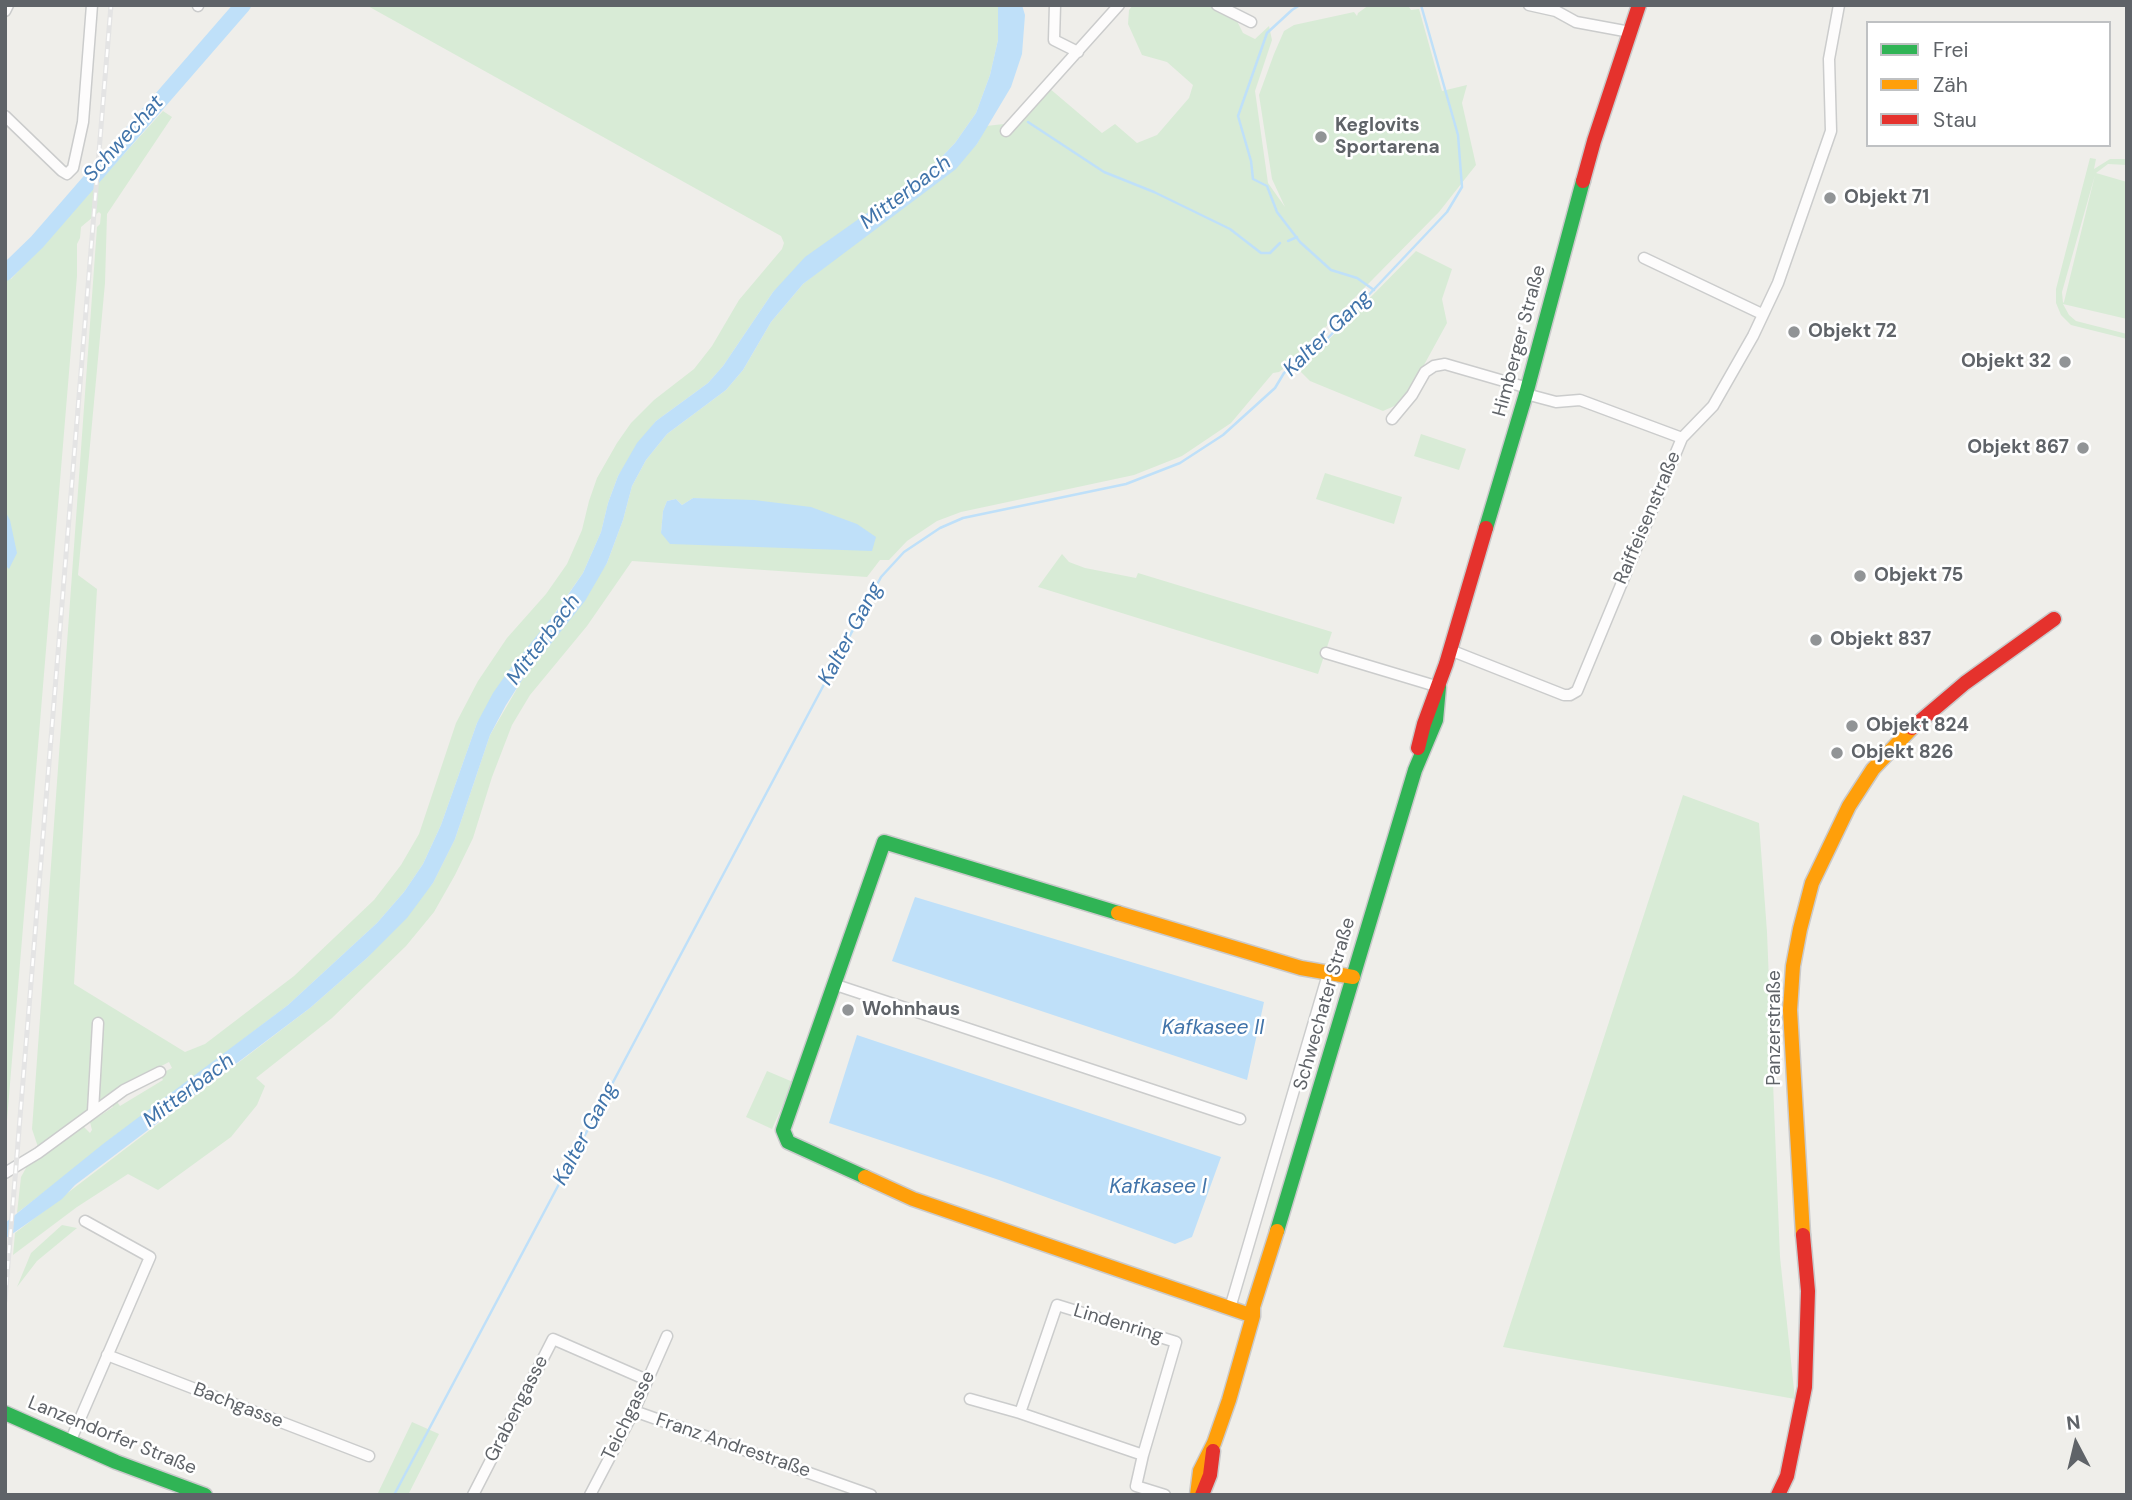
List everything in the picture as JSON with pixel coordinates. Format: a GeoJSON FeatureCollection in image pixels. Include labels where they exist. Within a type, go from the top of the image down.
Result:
{"type":"FeatureCollection","features":[{"type":"Feature","properties":{"kind":"street"},"geometry":{"type":"LineString","coordinates":[[5,11],[8,5]]}},
{"type":"Feature","properties":{"kind":"street"},"geometry":{"type":"LineString","coordinates":[[5,116],[62,171],[67,174],[73,168],[83,122],[92,5]]}},
{"type":"Feature","properties":{"kind":"street"},"geometry":{"type":"LineString","coordinates":[[1055,5],[1054,40],[1078,52]]}},
{"type":"Feature","properties":{"kind":"street"},"geometry":{"type":"LineString","coordinates":[[1006,131],[1119,5]]}},
{"type":"Feature","properties":{"kind":"street"},"geometry":{"type":"LineString","coordinates":[[1217,5],[1251,22]]}},
{"type":"Feature","properties":{"kind":"street"},"geometry":{"type":"LineString","coordinates":[[1529,5],[1556,11],[1576,22],[1630,32]]}},
{"type":"Feature","properties":{"kind":"street","name":"Himberger Straße"},"geometry":{"type":"LineString","coordinates":[[1439,687],[1527,391],[1594,141],[1639,5]]}},
{"type":"Feature","properties":{"kind":"street","name":"Raiffeisenstraße"},"geometry":{"type":"LineString","coordinates":[[1450,650],[1564,695],[1577,691],[1682,438],[1713,406],[1753,336],[1778,283],[1831,131],[1829,59],[1839,5]]}},
{"type":"Feature","properties":{"kind":"street"},"geometry":{"type":"LineString","coordinates":[[1644,258],[1762,314]]}},
{"type":"Feature","properties":{"kind":"street"},"geometry":{"type":"LineString","coordinates":[[1392,419],[1412,395],[1425,372],[1434,366],[1445,364],[1564,403],[1580,401],[1682,438]]}},
{"type":"Feature","properties":{"kind":"street","name":"Panzerstraße"},"geometry":{"type":"LineString","coordinates":[[1778,1495],[1787,1476],[1798,1429],[1805,1387],[1808,1342],[1808,1291],[1790,1010],[1793,966],[1812,883],[1849,806],[1873,769],[1898,742],[1965,683],[2054,619]]}},
{"type":"Feature","properties":{"kind":"street"},"geometry":{"type":"LineString","coordinates":[[1326,653],[1439,687]]}},
{"type":"Feature","properties":{"kind":"street","name":"Schwechater Straße"},"geometry":{"type":"LineString","coordinates":[[1199,1495],[1200,1471],[1214,1443],[1253,1316],[1253,1307],[1415,770],[1436,720],[1439,687]]}},
{"type":"Feature","properties":{"kind":"street"},"geometry":{"type":"LineString","coordinates":[[1253,1316],[913,1199],[788,1142],[783,1130],[884,842],[1301,968],[1353,977]]}},
{"type":"Feature","properties":{"kind":"street"},"geometry":{"type":"LineString","coordinates":[[1230,1308],[1328,974]]}},
{"type":"Feature","properties":{"kind":"street"},"geometry":{"type":"LineString","coordinates":[[833,984],[1240,1119]]}},
{"type":"Feature","properties":{"kind":"street"},"geometry":{"type":"LineString","coordinates":[[93,1111],[98,1023]]}},
{"type":"Feature","properties":{"kind":"street"},"geometry":{"type":"LineString","coordinates":[[5,1173],[38,1153],[124,1090],[160,1072]]}},
{"type":"Feature","properties":{"kind":"street"},"geometry":{"type":"LineString","coordinates":[[70,1442],[149,1257],[85,1221]]}},
{"type":"Feature","properties":{"kind":"street","name":"Lindenring"},"geometry":{"type":"LineString","coordinates":[[1020,1413],[1056,1305],[1176,1342],[1136,1486],[1165,1495]]}},
{"type":"Feature","properties":{"kind":"street","name":"Teichgasse"},"geometry":{"type":"LineString","coordinates":[[590,1495],[634,1411],[667,1336]]}},
{"type":"Feature","properties":{"kind":"street","name":"Grabengasse"},"geometry":{"type":"LineString","coordinates":[[472,1495],[553,1339],[647,1380]]}},
{"type":"Feature","properties":{"kind":"street","name":"Bachgasse"},"geometry":{"type":"LineString","coordinates":[[107,1355],[369,1456]]}},
{"type":"Feature","properties":{"kind":"street"},"geometry":{"type":"LineString","coordinates":[[970,1398],[1143,1455]]}},
{"type":"Feature","properties":{"kind":"street","name":"Franz Andrestraße"},"geometry":{"type":"LineString","coordinates":[[634,1411],[871,1495]]}},
{"type":"Feature","properties":{"kind":"street","name":"Lanzendorfer Straße"},"geometry":{"type":"LineString","coordinates":[[5,1413],[70,1442],[205,1495]]}},
{"type":"Feature","properties":{"kind":"green space"},"geometry":{"type":"Polygon","coordinates":[[[366,5],[998,5],[998,40],[990,75],[976,113],[955,143],[932,167],[773,292],[723,366],[708,383],[656,421],[618,476],[601,532],[583,573],[477,723],[441,825],[423,864],[404,892],[377,923],[288,1005],[17,1213],[21,1177],[26,1168],[24,1164],[81,1124],[90,1133],[92,1130],[89,1118],[94,1113],[98,1117],[113,1107],[110,1102],[115,1099],[120,1106],[163,1080],[160,1074],[172,1068],[169,1062],[115,1090],[38,1147],[32,1129],[97,227],[101,214],[99,212],[81,227],[77,244],[77,276],[5,1144],[5,280],[11,279],[163,111],[172,117],[107,214],[105,283],[78,575],[97,589],[74,984],[185,1052],[205,1044],[294,976],[374,900],[401,865],[419,834],[456,723],[478,681],[507,638],[546,594],[567,564],[582,530],[597,478],[617,443],[631,423],[654,400],[694,369],[712,346],[739,300],[782,249],[784,243],[781,236],[366,5]]]}},
{"type":"Feature","properties":{"kind":"green space"},"geometry":{"type":"Polygon","coordinates":[[[1133,5],[1209,5],[1236,19],[1243,33],[1255,39],[1269,26],[1272,40],[1255,91],[1268,183],[1285,207],[1272,179],[1259,95],[1284,31],[1294,25],[1354,12],[1357,16],[1369,5],[1419,9],[1442,91],[1467,85],[1462,103],[1476,165],[1439,212],[1308,345],[1289,360],[1288,365],[1273,373],[1231,423],[1182,456],[1134,475],[961,512],[937,521],[907,541],[889,560],[880,560],[867,577],[632,561],[587,626],[530,695],[512,725],[473,838],[434,912],[406,946],[332,1018],[256,1078],[265,1086],[257,1105],[231,1137],[158,1190],[128,1174],[77,1207],[13,1255],[15,1233],[310,1008],[367,958],[433,883],[455,839],[490,735],[522,680],[607,563],[632,486],[646,460],[667,434],[726,390],[743,370],[771,322],[803,284],[977,144],[986,126],[1004,124],[1014,128],[1049,88],[1102,133],[1115,124],[1137,143],[1157,135],[1189,98],[1193,85],[1167,62],[1142,55],[1128,24],[1129,10],[1133,5]],[[693,498],[682,505],[676,499],[667,501],[661,533],[723,500],[693,498]]]}},
{"type":"Feature","properties":{"kind":"green space"},"geometry":{"type":"Polygon","coordinates":[[[2090,158],[2096,159],[2094,169],[2110,159],[2127,159],[2127,165],[2108,164],[2096,173],[2127,182],[2127,319],[2063,304],[2076,321],[2127,334],[2127,339],[2071,325],[2061,315],[2056,303],[2056,289],[2090,158]],[[2095,175],[2062,292],[2064,302],[2095,175]]]}},
{"type":"Feature","properties":{"kind":"green space"},"geometry":{"type":"Polygon","coordinates":[[[1416,251],[1452,269],[1442,299],[1447,323],[1399,404],[1383,411],[1310,381],[1299,370],[1416,251]]]}},
{"type":"Feature","properties":{"kind":"green space"},"geometry":{"type":"Polygon","coordinates":[[[1421,434],[1466,449],[1459,470],[1414,456],[1421,434]]]}},
{"type":"Feature","properties":{"kind":"green space"},"geometry":{"type":"Polygon","coordinates":[[[1325,473],[1402,497],[1394,524],[1316,499],[1325,473]]]}},
{"type":"Feature","properties":{"kind":"green space"},"geometry":{"type":"Polygon","coordinates":[[[1062,554],[1069,562],[1085,568],[1136,578],[1138,573],[1332,632],[1318,674],[1038,587],[1062,554]]]}},
{"type":"Feature","properties":{"kind":"green space"},"geometry":{"type":"Polygon","coordinates":[[[1683,795],[1759,823],[1767,932],[1780,1257],[1795,1399],[1503,1347],[1683,795]]]}},
{"type":"Feature","properties":{"kind":"green space"},"geometry":{"type":"Polygon","coordinates":[[[767,1071],[793,1082],[772,1129],[746,1117],[767,1071]]]}},
{"type":"Feature","properties":{"kind":"green space"},"geometry":{"type":"Polygon","coordinates":[[[62,1225],[77,1228],[37,1261],[17,1287],[31,1253],[62,1225]]]}},
{"type":"Feature","properties":{"kind":"green space"},"geometry":{"type":"Polygon","coordinates":[[[412,1422],[439,1434],[408,1495],[377,1495],[412,1422]]]}},
{"type":"Feature","properties":{"kind":"water","name":"Mitterbach"},"geometry":{"type":"Polygon","coordinates":[[[998,5],[1022,5],[1025,15],[1022,54],[1011,87],[977,144],[956,169],[803,284],[771,322],[743,370],[726,390],[667,434],[646,460],[632,486],[607,563],[585,601],[522,680],[506,705],[490,735],[455,839],[433,883],[407,918],[367,958],[310,1008],[75,1185],[62,1199],[5,1239],[5,1223],[103,1144],[288,1005],[377,923],[404,892],[423,864],[441,825],[477,723],[509,670],[556,612],[583,573],[601,532],[618,476],[637,443],[656,421],[708,383],[723,366],[773,292],[805,257],[932,167],[955,143],[976,113],[990,75],[998,40],[998,5]]]}},
{"type":"Feature","properties":{"kind":"water"},"geometry":{"type":"Polygon","coordinates":[[[693,498],[754,500],[811,507],[857,524],[876,537],[872,551],[670,544],[661,533],[667,501],[676,499],[682,505],[693,498]]]}},
{"type":"Feature","properties":{"kind":"water"},"geometry":{"type":"Polygon","coordinates":[[[5,511],[10,520],[17,553],[9,569],[5,565],[5,511]]]}},
{"type":"Feature","properties":{"kind":"water","name":"Kafkasee II"},"geometry":{"type":"Polygon","coordinates":[[[915,897],[1264,1002],[1247,1080],[892,961],[915,897]]]}},
{"type":"Feature","properties":{"kind":"water","name":"Kafkasee I"},"geometry":{"type":"Polygon","coordinates":[[[857,1035],[1221,1157],[1192,1237],[1175,1244],[999,1180],[829,1123],[857,1035]]]}},
{"type":"Feature","properties":{"kind":"waterway","name":"Schwechat"},"geometry":{"type":"LineString","coordinates":[[5,273],[37,242],[243,5]]}},
{"type":"Feature","properties":{"kind":"waterway"},"geometry":{"type":"LineString","coordinates":[[1300,5],[1267,33],[1238,116],[1251,161],[1253,179],[1267,186],[1277,212],[1300,242],[1331,270],[1357,278],[1374,290]]}},
{"type":"Feature","properties":{"kind":"waterway","name":"Kalter Gang"},"geometry":{"type":"LineString","coordinates":[[394,1495],[881,577],[904,552],[940,528],[963,518],[1126,484],[1180,463],[1223,435],[1275,388],[1284,373],[1327,339],[1447,212],[1462,187],[1458,135],[1421,5]]}},
{"type":"Feature","properties":{"kind":"waterway"},"geometry":{"type":"LineString","coordinates":[[1028,122],[1104,172],[1154,192],[1230,229],[1261,253],[1270,253],[1280,243]]}},
{"type":"Feature","properties":{"kind":"waterway"},"geometry":{"type":"LineString","coordinates":[[1288,241],[1297,237]]}},
{"type":"Feature","properties":{"kind":"railway"},"geometry":{"type":"LineString","coordinates":[[5,1301],[111,5]]}},
{"type":"Feature","properties":{"kind":"traffic: fast"},"geometry":{"type":"LineString","coordinates":[[1486,528],[1526,394],[1583,181]]}},
{"type":"Feature","properties":{"kind":"traffic: fast"},"geometry":{"type":"LineString","coordinates":[[1277,1231],[1415,770],[1436,720],[1439,687]]}},
{"type":"Feature","properties":{"kind":"traffic: fast"},"geometry":{"type":"LineString","coordinates":[[865,1177],[788,1142],[783,1130],[884,842],[1118,913]]}},
{"type":"Feature","properties":{"kind":"traffic: fast"},"geometry":{"type":"LineString","coordinates":[[5,1413],[116,1462],[205,1495]]}},
{"type":"Feature","properties":{"kind":"traffic: slow"},"geometry":{"type":"LineString","coordinates":[[1803,1235],[1790,1010],[1793,966],[1800,929],[1812,883],[1849,806],[1873,769],[1912,728]]}},
{"type":"Feature","properties":{"kind":"traffic: slow"},"geometry":{"type":"LineString","coordinates":[[1118,913],[1301,968],[1353,977]]}},
{"type":"Feature","properties":{"kind":"traffic: slow"},"geometry":{"type":"LineString","coordinates":[[865,1177],[913,1199],[1253,1316]]}},
{"type":"Feature","properties":{"kind":"traffic: slow"},"geometry":{"type":"LineString","coordinates":[[1197,1495],[1200,1471],[1214,1443],[1229,1400],[1253,1316],[1253,1307],[1277,1231]]}},
{"type":"Feature","properties":{"kind":"traffic: jam"},"geometry":{"type":"LineString","coordinates":[[1583,181],[1639,5]]}},
{"type":"Feature","properties":{"kind":"traffic: jam"},"geometry":{"type":"LineString","coordinates":[[1418,748],[1486,528]]}},
{"type":"Feature","properties":{"kind":"traffic: jam"},"geometry":{"type":"LineString","coordinates":[[1912,728],[1965,683],[2054,619]]}},
{"type":"Feature","properties":{"kind":"traffic: jam"},"geometry":{"type":"LineString","coordinates":[[1778,1495],[1787,1476],[1805,1387],[1808,1291],[1803,1235]]}},
{"type":"Feature","properties":{"kind":"traffic: jam"},"geometry":{"type":"LineString","coordinates":[[1202,1495],[1210,1475],[1213,1451]]}},
{"type":"Feature","properties":{"kind":"place","name":"Keglovits Sportarena"},"geometry":{"type":"Point","coordinates":[1321,137]}},
{"type":"Feature","properties":{"kind":"place","name":"Objekt 71"},"geometry":{"type":"Point","coordinates":[1830,198]}},
{"type":"Feature","properties":{"kind":"place","name":"Objekt 72"},"geometry":{"type":"Point","coordinates":[1794,332]}},
{"type":"Feature","properties":{"kind":"place","name":"Objekt 32"},"geometry":{"type":"Point","coordinates":[2065,362]}},
{"type":"Feature","properties":{"kind":"place","name":"Objekt 867"},"geometry":{"type":"Point","coordinates":[2083,448]}},
{"type":"Feature","properties":{"kind":"place","name":"Objekt 75"},"geometry":{"type":"Point","coordinates":[1860,576]}},
{"type":"Feature","properties":{"kind":"place","name":"Objekt 837"},"geometry":{"type":"Point","coordinates":[1816,640]}},
{"type":"Feature","properties":{"kind":"place","name":"Objekt 824"},"geometry":{"type":"Point","coordinates":[1852,726]}},
{"type":"Feature","properties":{"kind":"place","name":"Objekt 826"},"geometry":{"type":"Point","coordinates":[1837,753]}},
{"type":"Feature","properties":{"kind":"place","name":"Wohnhaus"},"geometry":{"type":"Point","coordinates":[848,1010]}}]}
